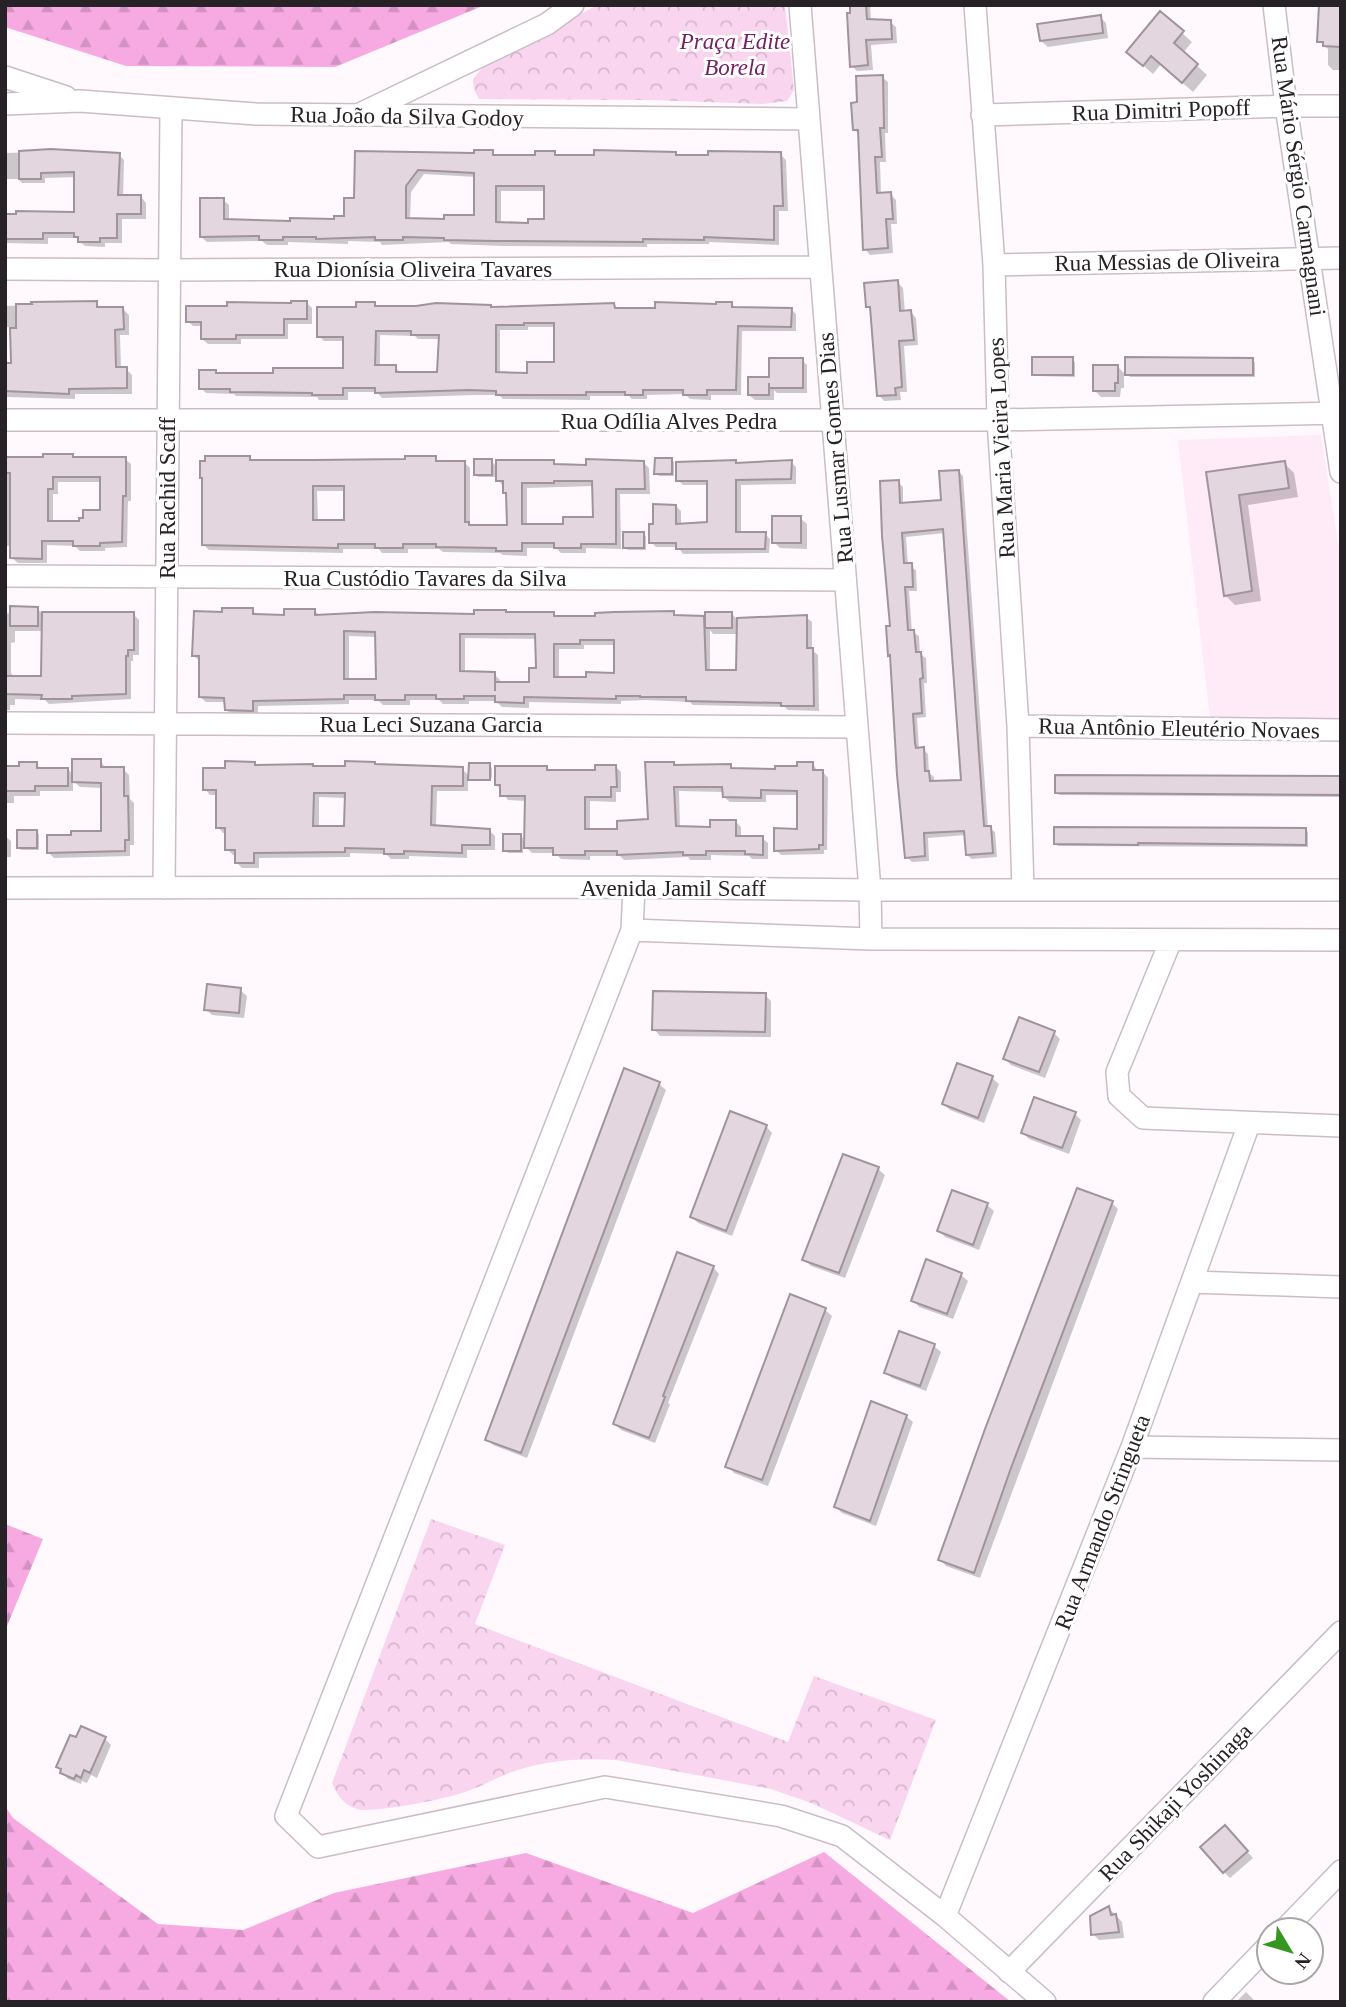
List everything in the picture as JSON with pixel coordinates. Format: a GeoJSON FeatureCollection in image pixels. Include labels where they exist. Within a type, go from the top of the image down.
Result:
{"type":"FeatureCollection","features":[{"type":"Feature","properties":{"kind":"street"},"geometry":{"type":"LineString","coordinates":[[357,115],[547,24],[573,5]]}},
{"type":"Feature","properties":{"kind":"street","name":"Rua Lusmar Gomes Dias"},"geometry":{"type":"LineString","coordinates":[[800,5],[870,890],[871,939]]}},
{"type":"Feature","properties":{"kind":"street","name":"Rua Maria Vieira Lopes"},"geometry":{"type":"LineString","coordinates":[[975,5],[994,265],[998,420],[1018,726],[1023,891]]}},
{"type":"Feature","properties":{"kind":"street","name":"Rua Mário Sérgio Carmagnani"},"geometry":{"type":"LineString","coordinates":[[1274,5],[1286,106],[1336,413],[1341,472]]}},
{"type":"Feature","properties":{"kind":"street"},"geometry":{"type":"LineString","coordinates":[[5,77],[80,102]]}},
{"type":"Feature","properties":{"kind":"street","name":"Rua João da Silva Godoy"},"geometry":{"type":"LineString","coordinates":[[5,104],[80,102],[256,114],[809,119]]}},
{"type":"Feature","properties":{"kind":"street","name":"Rua Dimitri Popoff"},"geometry":{"type":"LineString","coordinates":[[982,115],[1341,106]]}},
{"type":"Feature","properties":{"kind":"street","name":"Rua Rachid Scaff"},"geometry":{"type":"LineString","coordinates":[[164,888],[171,108]]}},
{"type":"Feature","properties":{"kind":"street","name":"Rua Messias de Oliveira"},"geometry":{"type":"LineString","coordinates":[[994,265],[1341,258]]}},
{"type":"Feature","properties":{"kind":"street","name":"Rua Dionísia Oliveira Tavares"},"geometry":{"type":"LineString","coordinates":[[5,268],[169,270],[820,267]]}},
{"type":"Feature","properties":{"kind":"street","name":"Rua Odília Alves Pedra"},"geometry":{"type":"LineString","coordinates":[[5,420],[832,421],[1336,413]]}},
{"type":"Feature","properties":{"kind":"street","name":"Rua Custódio Tavares da Silva"},"geometry":{"type":"LineString","coordinates":[[5,576],[845,580]]}},
{"type":"Feature","properties":{"kind":"street","name":"Rua Leci Suzana Garcia"},"geometry":{"type":"LineString","coordinates":[[5,723],[857,727]]}},
{"type":"Feature","properties":{"kind":"street","name":"Rua Antônio Eleutério Novaes"},"geometry":{"type":"LineString","coordinates":[[1018,726],[1341,730]]}},
{"type":"Feature","properties":{"kind":"street"},"geometry":{"type":"LineString","coordinates":[[634,887],[632,930],[286,1816],[318,1846],[605,1787],[781,1816],[842,1836],[945,1916],[1045,2002]]}},
{"type":"Feature","properties":{"kind":"street","name":"Avenida Jamil Scaff"},"geometry":{"type":"LineString","coordinates":[[5,888],[1341,890]]}},
{"type":"Feature","properties":{"kind":"street","name":"Avenida Jamil Scaff"},"geometry":{"type":"LineString","coordinates":[[632,930],[871,939],[1341,940]]}},
{"type":"Feature","properties":{"kind":"street"},"geometry":{"type":"LineString","coordinates":[[1171,940],[1117,1072],[1119,1096],[1143,1118],[1341,1126]]}},
{"type":"Feature","properties":{"kind":"street","name":"Rua Armando Stringueta"},"geometry":{"type":"LineString","coordinates":[[945,1916],[1132,1447],[1249,1124]]}},
{"type":"Feature","properties":{"kind":"street"},"geometry":{"type":"LineString","coordinates":[[1192,1282],[1341,1287]]}},
{"type":"Feature","properties":{"kind":"street"},"geometry":{"type":"LineString","coordinates":[[1132,1447],[1341,1450]]}},
{"type":"Feature","properties":{"kind":"street","name":"Rua Shikaji Yoshinaga"},"geometry":{"type":"LineString","coordinates":[[1009,1972],[1341,1632]]}},
{"type":"Feature","properties":{"kind":"street"},"geometry":{"type":"LineString","coordinates":[[1298,1916],[1341,1871]]}},
{"type":"Feature","properties":{"kind":"street"},"geometry":{"type":"LineString","coordinates":[[1214,2002],[1255,1960]]}},
{"type":"Feature","properties":{"kind":"shaded area"},"geometry":{"type":"Polygon","coordinates":[[[1321,435],[1341,562],[1341,725],[1210,719],[1178,440],[1321,435]]]}},
{"type":"Feature","properties":{"kind":"green space"},"geometry":{"type":"Polygon","coordinates":[[[5,5],[485,5],[335,67],[126,66],[5,27],[5,5]]]}},
{"type":"Feature","properties":{"kind":"green space","name":"Praça Edite Borela"},"geometry":{"type":"Polygon","coordinates":[[[597,5],[785,5],[794,90],[787,101],[763,104],[479,99],[474,90],[473,79],[482,68],[597,5]]]}},
{"type":"Feature","properties":{"kind":"green space"},"geometry":{"type":"Polygon","coordinates":[[[431,1519],[505,1545],[475,1624],[788,1742],[814,1676],[936,1720],[890,1840],[811,1803],[771,1789],[616,1760],[568,1760],[533,1766],[462,1793],[408,1805],[365,1810],[348,1805],[332,1783],[431,1519]]]}},
{"type":"Feature","properties":{"kind":"green space"},"geometry":{"type":"Polygon","coordinates":[[[5,1524],[43,1539],[5,1631],[5,1524]]]}},
{"type":"Feature","properties":{"kind":"green space"},"geometry":{"type":"Polygon","coordinates":[[[5,1806],[13,1818],[158,1924],[243,1930],[334,1893],[526,1853],[693,1913],[824,1852],[1011,2002],[5,2002],[5,1806]]]}},
{"type":"Feature","properties":{"kind":"building"},"geometry":{"type":"Polygon","coordinates":[[[850,5],[866,5],[867,19],[891,20],[892,39],[866,40],[868,65],[850,67],[847,13],[850,13],[850,5]]]}},
{"type":"Feature","properties":{"kind":"building"},"geometry":{"type":"Polygon","coordinates":[[[1319,5],[1341,5],[1341,47],[1323,46],[1323,42],[1317,42],[1319,5]]]}},
{"type":"Feature","properties":{"kind":"building"},"geometry":{"type":"Polygon","coordinates":[[[1160,11],[1184,31],[1174,43],[1198,64],[1182,83],[1151,56],[1143,66],[1126,52],[1160,11]]]}},
{"type":"Feature","properties":{"kind":"building"},"geometry":{"type":"Polygon","coordinates":[[[1101,15],[1103,33],[1040,41],[1037,24],[1101,15]]]}},
{"type":"Feature","properties":{"kind":"building"},"geometry":{"type":"Polygon","coordinates":[[[883,75],[884,128],[880,128],[882,157],[875,157],[877,193],[891,192],[893,219],[886,219],[888,248],[863,250],[858,130],[853,130],[851,103],[857,102],[856,76],[883,75]]]}},
{"type":"Feature","properties":{"kind":"building"},"geometry":{"type":"Polygon","coordinates":[[[51,149],[120,153],[118,195],[141,195],[141,214],[117,214],[117,238],[100,238],[100,242],[78,242],[74,233],[43,233],[43,239],[5,239],[5,214],[16,214],[16,211],[74,212],[74,172],[41,173],[41,179],[19,179],[19,151],[51,149]]]}},
{"type":"Feature","properties":{"kind":"building"},"geometry":{"type":"Polygon","coordinates":[[[474,150],[493,150],[493,155],[535,155],[535,151],[555,151],[555,155],[594,155],[594,150],[676,152],[676,155],[708,155],[708,151],[781,152],[783,206],[774,206],[774,240],[704,237],[704,240],[643,239],[643,242],[283,237],[283,240],[259,240],[259,236],[200,237],[200,198],[224,198],[224,219],[334,219],[334,216],[344,216],[344,198],[354,198],[355,151],[474,153],[474,150]],[[418,170],[406,186],[406,218],[444,219],[444,215],[474,215],[474,173],[418,170]],[[496,186],[496,222],[528,223],[528,219],[544,219],[544,186],[496,186]]]}},
{"type":"Feature","properties":{"kind":"building"},"geometry":{"type":"Polygon","coordinates":[[[898,280],[900,311],[911,310],[914,340],[899,341],[902,387],[895,388],[896,395],[877,396],[870,307],[866,307],[864,283],[898,280]]]}},
{"type":"Feature","properties":{"kind":"building"},"geometry":{"type":"Polygon","coordinates":[[[97,301],[97,307],[123,307],[124,329],[115,330],[116,367],[127,367],[127,388],[69,389],[69,394],[5,391],[5,363],[11,363],[10,328],[16,328],[16,304],[97,301]]]}},
{"type":"Feature","properties":{"kind":"building"},"geometry":{"type":"Polygon","coordinates":[[[307,301],[307,319],[284,319],[284,335],[236,335],[236,339],[201,339],[201,322],[186,322],[186,306],[307,301]]]}},
{"type":"Feature","properties":{"kind":"building"},"geometry":{"type":"Polygon","coordinates":[[[356,302],[375,302],[375,306],[436,303],[491,307],[614,303],[615,308],[655,308],[655,302],[732,302],[732,307],[792,308],[791,327],[738,326],[736,390],[707,390],[707,395],[683,395],[683,390],[643,390],[643,395],[586,392],[586,395],[496,395],[496,391],[375,393],[375,388],[343,388],[343,395],[312,395],[199,389],[199,370],[216,370],[216,373],[273,373],[273,368],[343,368],[343,337],[317,337],[317,307],[356,307],[356,302]],[[554,323],[496,325],[496,372],[527,373],[527,362],[554,362],[554,323]],[[376,331],[375,365],[396,365],[396,372],[437,372],[439,335],[411,335],[411,331],[376,331]]]}},
{"type":"Feature","properties":{"kind":"building"},"geometry":{"type":"Polygon","coordinates":[[[1032,357],[1073,357],[1073,375],[1032,375],[1032,357]]]}},
{"type":"Feature","properties":{"kind":"building"},"geometry":{"type":"Polygon","coordinates":[[[1125,357],[1253,358],[1253,375],[1125,375],[1125,357]]]}},
{"type":"Feature","properties":{"kind":"building"},"geometry":{"type":"Polygon","coordinates":[[[769,358],[803,358],[803,388],[769,388],[769,395],[748,395],[748,377],[769,377],[769,358]]]}},
{"type":"Feature","properties":{"kind":"building"},"geometry":{"type":"Polygon","coordinates":[[[1093,365],[1118,365],[1115,391],[1093,391],[1093,365]]]}},
{"type":"Feature","properties":{"kind":"building"},"geometry":{"type":"Polygon","coordinates":[[[43,454],[73,454],[73,457],[126,457],[122,542],[100,543],[100,546],[73,546],[73,541],[42,541],[42,559],[10,558],[10,473],[5,473],[5,457],[43,457],[43,454]],[[53,477],[53,489],[48,489],[48,521],[79,521],[79,518],[83,518],[83,510],[100,510],[100,477],[53,477]]]}},
{"type":"Feature","properties":{"kind":"building"},"geometry":{"type":"Polygon","coordinates":[[[205,456],[250,456],[250,460],[313,460],[436,456],[436,461],[465,461],[465,522],[469,522],[469,525],[507,525],[506,493],[503,493],[503,481],[496,481],[496,460],[554,460],[554,464],[586,465],[586,459],[644,461],[645,489],[616,489],[616,544],[581,544],[581,548],[554,548],[554,543],[522,543],[522,551],[436,547],[436,544],[403,544],[403,548],[375,548],[375,544],[338,544],[338,548],[202,545],[200,461],[205,461],[205,456]],[[592,481],[522,483],[522,524],[563,524],[563,517],[593,517],[592,481]],[[313,486],[313,520],[344,520],[344,486],[313,486]]]}},
{"type":"Feature","properties":{"kind":"building"},"geometry":{"type":"Polygon","coordinates":[[[655,458],[672,458],[672,474],[654,474],[655,458]]]}},
{"type":"Feature","properties":{"kind":"building"},"geometry":{"type":"Polygon","coordinates":[[[474,459],[492,459],[492,475],[474,475],[474,459]]]}},
{"type":"Feature","properties":{"kind":"building"},"geometry":{"type":"Polygon","coordinates":[[[736,460],[736,463],[792,460],[791,479],[736,480],[736,532],[766,532],[765,549],[676,549],[676,543],[649,543],[653,504],[676,505],[676,524],[707,522],[707,481],[676,481],[676,462],[736,460]]]}},
{"type":"Feature","properties":{"kind":"building"},"geometry":{"type":"Polygon","coordinates":[[[1285,461],[1289,488],[1239,495],[1252,591],[1224,596],[1206,472],[1285,461]]]}},
{"type":"Feature","properties":{"kind":"building"},"geometry":{"type":"Polygon","coordinates":[[[959,470],[984,826],[991,826],[993,853],[966,855],[964,831],[924,833],[925,856],[905,858],[886,626],[890,626],[880,481],[899,480],[900,503],[941,500],[939,471],[959,470]],[[943,529],[902,533],[904,563],[912,563],[913,587],[905,587],[908,630],[914,630],[916,652],[921,652],[923,678],[920,679],[922,713],[913,714],[916,748],[924,747],[925,771],[929,771],[930,781],[961,780],[943,529]]]}},
{"type":"Feature","properties":{"kind":"building"},"geometry":{"type":"Polygon","coordinates":[[[772,516],[801,516],[801,543],[772,543],[772,516]]]}},
{"type":"Feature","properties":{"kind":"building"},"geometry":{"type":"Polygon","coordinates":[[[623,532],[644,532],[644,548],[623,548],[623,532]]]}},
{"type":"Feature","properties":{"kind":"building"},"geometry":{"type":"Polygon","coordinates":[[[10,606],[38,607],[38,626],[10,626],[10,606]]]}},
{"type":"Feature","properties":{"kind":"building"},"geometry":{"type":"Polygon","coordinates":[[[222,608],[253,608],[253,614],[284,615],[284,609],[315,609],[315,615],[375,612],[474,614],[474,610],[506,610],[554,612],[554,616],[595,616],[595,613],[674,611],[674,615],[704,616],[706,670],[736,670],[737,618],[807,615],[807,648],[813,648],[814,706],[686,701],[686,697],[524,697],[524,703],[495,702],[495,696],[436,699],[436,695],[405,695],[405,700],[375,700],[375,695],[344,695],[344,699],[253,701],[253,711],[225,710],[224,698],[199,697],[199,656],[192,656],[194,611],[222,612],[222,608]],[[344,631],[344,679],[376,679],[375,632],[344,631]],[[460,634],[460,671],[495,672],[495,682],[529,682],[529,668],[536,668],[535,634],[460,634]],[[580,640],[580,644],[554,644],[554,677],[586,677],[586,672],[614,673],[614,640],[580,640]]]}},
{"type":"Feature","properties":{"kind":"building"},"geometry":{"type":"Polygon","coordinates":[[[42,612],[134,612],[134,650],[128,650],[126,656],[126,694],[41,699],[42,695],[5,694],[5,676],[41,676],[42,612]]]}},
{"type":"Feature","properties":{"kind":"building"},"geometry":{"type":"Polygon","coordinates":[[[705,612],[732,612],[732,628],[705,628],[705,612]]]}},
{"type":"Feature","properties":{"kind":"building"},"geometry":{"type":"Polygon","coordinates":[[[72,759],[101,759],[101,767],[124,767],[129,840],[125,840],[125,851],[47,853],[47,835],[71,835],[71,831],[101,831],[101,783],[72,782],[72,759]]]}},
{"type":"Feature","properties":{"kind":"building"},"geometry":{"type":"Polygon","coordinates":[[[225,761],[255,762],[255,765],[345,766],[345,761],[463,767],[463,786],[432,786],[431,825],[490,829],[490,845],[462,845],[462,853],[404,851],[404,854],[384,854],[384,849],[345,848],[345,852],[254,853],[254,863],[235,863],[235,850],[225,850],[225,828],[216,828],[216,790],[203,790],[203,768],[225,768],[225,761]],[[314,793],[313,826],[344,826],[345,793],[314,793]]]}},
{"type":"Feature","properties":{"kind":"building"},"geometry":{"type":"Polygon","coordinates":[[[19,762],[37,762],[37,768],[68,768],[68,786],[35,786],[35,791],[5,791],[5,766],[19,766],[19,762]]]}},
{"type":"Feature","properties":{"kind":"building"},"geometry":{"type":"Polygon","coordinates":[[[645,762],[674,762],[674,765],[731,764],[731,768],[775,769],[775,766],[797,766],[797,762],[813,762],[813,770],[823,770],[823,845],[819,845],[819,849],[774,851],[774,828],[797,829],[797,791],[761,790],[761,798],[723,797],[722,787],[674,787],[676,826],[710,827],[710,820],[736,820],[736,836],[763,836],[763,855],[745,854],[745,851],[706,851],[706,855],[683,855],[683,852],[617,855],[617,851],[585,851],[585,855],[553,855],[553,848],[524,848],[525,796],[500,796],[500,785],[495,785],[495,766],[595,770],[595,765],[616,765],[617,787],[611,787],[611,797],[585,797],[585,829],[617,829],[617,821],[648,819],[645,762]]]}},
{"type":"Feature","properties":{"kind":"building"},"geometry":{"type":"Polygon","coordinates":[[[469,763],[490,763],[490,780],[468,780],[469,763]]]}},
{"type":"Feature","properties":{"kind":"building"},"geometry":{"type":"Polygon","coordinates":[[[1055,775],[1341,776],[1341,795],[1055,793],[1055,775]]]}},
{"type":"Feature","properties":{"kind":"building"},"geometry":{"type":"Polygon","coordinates":[[[1054,827],[1306,828],[1306,845],[1054,844],[1054,827]]]}},
{"type":"Feature","properties":{"kind":"building"},"geometry":{"type":"Polygon","coordinates":[[[17,830],[37,830],[37,848],[17,848],[17,830]]]}},
{"type":"Feature","properties":{"kind":"building"},"geometry":{"type":"Polygon","coordinates":[[[503,834],[521,834],[521,851],[503,851],[503,834]]]}},
{"type":"Feature","properties":{"kind":"building"},"geometry":{"type":"Polygon","coordinates":[[[207,984],[241,988],[239,1013],[204,1010],[207,984]]]}},
{"type":"Feature","properties":{"kind":"building"},"geometry":{"type":"Polygon","coordinates":[[[653,991],[766,993],[765,1032],[652,1030],[653,991]]]}},
{"type":"Feature","properties":{"kind":"building"},"geometry":{"type":"Polygon","coordinates":[[[1019,1017],[1055,1031],[1039,1072],[1003,1059],[1019,1017]]]}},
{"type":"Feature","properties":{"kind":"building"},"geometry":{"type":"Polygon","coordinates":[[[957,1063],[993,1076],[978,1118],[942,1104],[957,1063]]]}},
{"type":"Feature","properties":{"kind":"building"},"geometry":{"type":"Polygon","coordinates":[[[624,1068],[660,1082],[521,1453],[485,1440],[624,1068]]]}},
{"type":"Feature","properties":{"kind":"building"},"geometry":{"type":"Polygon","coordinates":[[[1034,1097],[1076,1112],[1062,1148],[1021,1133],[1034,1097]]]}},
{"type":"Feature","properties":{"kind":"building"},"geometry":{"type":"Polygon","coordinates":[[[730,1111],[767,1125],[726,1231],[690,1217],[730,1111]]]}},
{"type":"Feature","properties":{"kind":"building"},"geometry":{"type":"Polygon","coordinates":[[[843,1154],[879,1167],[839,1273],[802,1260],[843,1154]]]}},
{"type":"Feature","properties":{"kind":"building"},"geometry":{"type":"Polygon","coordinates":[[[1077,1188],[1113,1201],[974,1573],[938,1560],[1077,1188]]]}},
{"type":"Feature","properties":{"kind":"building"},"geometry":{"type":"Polygon","coordinates":[[[952,1190],[988,1203],[973,1245],[937,1231],[952,1190]]]}},
{"type":"Feature","properties":{"kind":"building"},"geometry":{"type":"Polygon","coordinates":[[[677,1252],[714,1266],[649,1438],[613,1424],[677,1252]]]}},
{"type":"Feature","properties":{"kind":"building"},"geometry":{"type":"Polygon","coordinates":[[[926,1259],[962,1273],[947,1314],[911,1301],[926,1259]]]}},
{"type":"Feature","properties":{"kind":"building"},"geometry":{"type":"Polygon","coordinates":[[[790,1294],[826,1308],[762,1480],[725,1467],[790,1294]]]}},
{"type":"Feature","properties":{"kind":"building"},"geometry":{"type":"Polygon","coordinates":[[[899,1331],[935,1344],[920,1386],[884,1373],[899,1331]]]}},
{"type":"Feature","properties":{"kind":"building"},"geometry":{"type":"Polygon","coordinates":[[[871,1401],[907,1415],[870,1521],[834,1507],[871,1401]]]}},
{"type":"Feature","properties":{"kind":"building"},"geometry":{"type":"Polygon","coordinates":[[[81,1726],[106,1737],[90,1773],[84,1770],[81,1778],[76,1775],[74,1779],[60,1773],[61,1769],[56,1767],[70,1735],[76,1737],[81,1726]]]}},
{"type":"Feature","properties":{"kind":"building"},"geometry":{"type":"Polygon","coordinates":[[[1225,1825],[1248,1851],[1223,1873],[1200,1847],[1225,1825]]]}},
{"type":"Feature","properties":{"kind":"building"},"geometry":{"type":"Polygon","coordinates":[[[1109,1906],[1111,1915],[1116,1914],[1119,1932],[1091,1935],[1090,1916],[1109,1906]]]}}]}
